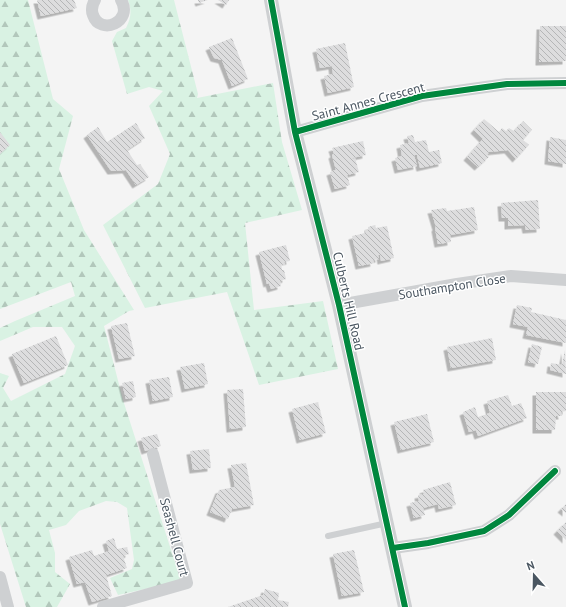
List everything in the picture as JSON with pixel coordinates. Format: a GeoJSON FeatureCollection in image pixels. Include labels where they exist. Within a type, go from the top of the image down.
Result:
{"type":"FeatureCollection","features":[{"type":"Feature","properties":{"kind":"street"},"geometry":{"type":"LineString","coordinates":[[95,0],[92,10],[94,17],[99,22],[108,26],[115,24],[122,17],[124,8],[121,0]]}},
{"type":"Feature","properties":{"kind":"street","name":"Culberts Hill Road"},"geometry":{"type":"LineString","coordinates":[[271,0],[295,132],[339,305],[406,607]]}},
{"type":"Feature","properties":{"kind":"street","name":"Saint Annes Crescent"},"geometry":{"type":"LineString","coordinates":[[295,132],[422,96],[507,84],[566,83]]}},
{"type":"Feature","properties":{"kind":"street","name":"Southampton Close"},"geometry":{"type":"LineString","coordinates":[[339,305],[511,276],[566,280]]}},
{"type":"Feature","properties":{"kind":"street","name":"Seashell Court"},"geometry":{"type":"LineString","coordinates":[[103,607],[187,583],[154,454]]}},
{"type":"Feature","properties":{"kind":"street"},"geometry":{"type":"LineString","coordinates":[[392,548],[428,543],[484,531],[510,514],[555,471]]}},
{"type":"Feature","properties":{"kind":"street"},"geometry":{"type":"LineString","coordinates":[[0,577],[8,607]]}},
{"type":"Feature","properties":{"kind":"lane"},"geometry":{"type":"LineString","coordinates":[[328,536],[387,523]]}},
{"type":"Feature","properties":{"kind":"green space"},"geometry":{"type":"Polygon","coordinates":[[[0,0],[28,0],[53,99],[73,116],[59,169],[84,230],[134,310],[129,311],[104,326],[123,400],[181,581],[118,595],[110,578],[132,569],[134,560],[127,508],[117,502],[106,501],[79,511],[66,525],[49,530],[55,553],[55,572],[70,584],[57,607],[26,607],[0,524],[0,373],[9,376],[3,388],[11,401],[65,374],[75,346],[62,327],[33,327],[0,341],[0,328],[75,296],[71,282],[0,309],[0,0]]]}},
{"type":"Feature","properties":{"kind":"green space"},"geometry":{"type":"Polygon","coordinates":[[[128,0],[174,0],[198,94],[197,98],[273,83],[282,142],[302,210],[245,223],[254,310],[323,301],[338,369],[259,385],[227,292],[145,308],[103,225],[158,184],[170,154],[149,106],[163,91],[149,87],[127,94],[112,41],[117,32],[126,28],[128,24],[130,18],[130,8],[128,0]]]}},
{"type":"Feature","properties":{"kind":"building"},"geometry":{"type":"Polygon","coordinates":[[[37,0],[74,0],[77,8],[41,16],[37,0]]]}},
{"type":"Feature","properties":{"kind":"building"},"geometry":{"type":"Polygon","coordinates":[[[198,0],[208,0],[199,3],[198,0]]]}},
{"type":"Feature","properties":{"kind":"building"},"geometry":{"type":"Polygon","coordinates":[[[218,0],[229,0],[226,5],[218,0]]]}},
{"type":"Feature","properties":{"kind":"building"},"geometry":{"type":"Polygon","coordinates":[[[540,26],[566,26],[566,61],[539,62],[540,26]]]}},
{"type":"Feature","properties":{"kind":"building"},"geometry":{"type":"Polygon","coordinates":[[[232,38],[248,79],[232,86],[222,60],[214,58],[209,47],[232,38]]]}},
{"type":"Feature","properties":{"kind":"building"},"geometry":{"type":"Polygon","coordinates":[[[345,43],[354,87],[328,93],[324,76],[333,74],[332,66],[320,68],[316,49],[345,43]]]}},
{"type":"Feature","properties":{"kind":"building"},"geometry":{"type":"Polygon","coordinates":[[[484,119],[499,132],[502,128],[506,131],[509,128],[514,131],[523,121],[532,130],[523,140],[529,145],[516,159],[508,150],[489,152],[487,155],[489,157],[478,167],[467,157],[483,139],[474,130],[484,119]]]}},
{"type":"Feature","properties":{"kind":"building"},"geometry":{"type":"Polygon","coordinates":[[[136,123],[145,138],[127,150],[137,165],[140,164],[149,177],[136,185],[126,170],[111,171],[87,135],[98,127],[107,142],[136,123]]]}},
{"type":"Feature","properties":{"kind":"building"},"geometry":{"type":"Polygon","coordinates":[[[0,132],[10,145],[0,154],[0,132]]]}},
{"type":"Feature","properties":{"kind":"building"},"geometry":{"type":"Polygon","coordinates":[[[413,135],[415,142],[426,140],[429,152],[439,150],[442,163],[420,168],[417,155],[414,155],[417,166],[398,170],[395,158],[402,156],[400,145],[409,143],[407,136],[413,135]]]}},
{"type":"Feature","properties":{"kind":"building"},"geometry":{"type":"Polygon","coordinates":[[[550,137],[566,140],[566,164],[548,161],[550,137]]]}},
{"type":"Feature","properties":{"kind":"building"},"geometry":{"type":"Polygon","coordinates":[[[363,141],[366,155],[352,158],[355,158],[359,172],[347,175],[350,185],[335,189],[330,172],[336,170],[332,155],[334,154],[332,148],[363,141]]]}},
{"type":"Feature","properties":{"kind":"building"},"geometry":{"type":"Polygon","coordinates":[[[538,200],[540,229],[526,230],[525,225],[508,226],[508,218],[502,218],[501,203],[538,200]]]}},
{"type":"Feature","properties":{"kind":"building"},"geometry":{"type":"Polygon","coordinates":[[[474,207],[478,230],[450,235],[451,242],[438,244],[436,227],[431,210],[446,208],[447,211],[474,207]]]}},
{"type":"Feature","properties":{"kind":"building"},"geometry":{"type":"Polygon","coordinates":[[[375,225],[376,228],[387,226],[394,258],[381,261],[380,255],[378,255],[379,259],[373,260],[374,263],[359,266],[352,236],[366,233],[365,231],[368,230],[368,227],[375,225]]]}},
{"type":"Feature","properties":{"kind":"building"},"geometry":{"type":"Polygon","coordinates":[[[286,245],[290,261],[284,262],[285,264],[281,265],[286,279],[280,281],[281,286],[271,289],[269,283],[267,284],[259,252],[286,245]]]}},
{"type":"Feature","properties":{"kind":"building"},"geometry":{"type":"Polygon","coordinates":[[[517,305],[532,308],[531,312],[566,320],[566,343],[526,335],[528,327],[513,324],[517,305]]]}},
{"type":"Feature","properties":{"kind":"building"},"geometry":{"type":"Polygon","coordinates":[[[127,323],[135,356],[119,359],[111,326],[127,323]]]}},
{"type":"Feature","properties":{"kind":"building"},"geometry":{"type":"Polygon","coordinates":[[[56,336],[68,365],[24,383],[12,354],[56,336]]]}},
{"type":"Feature","properties":{"kind":"building"},"geometry":{"type":"Polygon","coordinates":[[[492,338],[496,360],[451,368],[447,347],[492,338]]]}},
{"type":"Feature","properties":{"kind":"building"},"geometry":{"type":"Polygon","coordinates":[[[532,344],[542,347],[538,364],[528,362],[532,344]]]}},
{"type":"Feature","properties":{"kind":"building"},"geometry":{"type":"Polygon","coordinates":[[[565,350],[566,374],[550,370],[551,363],[562,365],[565,350]]]}},
{"type":"Feature","properties":{"kind":"building"},"geometry":{"type":"Polygon","coordinates":[[[204,363],[208,384],[185,389],[180,367],[204,363]]]}},
{"type":"Feature","properties":{"kind":"building"},"geometry":{"type":"Polygon","coordinates":[[[169,377],[173,397],[153,401],[149,380],[169,377]]]}},
{"type":"Feature","properties":{"kind":"building"},"geometry":{"type":"Polygon","coordinates":[[[133,381],[136,397],[126,399],[122,383],[133,381]]]}},
{"type":"Feature","properties":{"kind":"building"},"geometry":{"type":"Polygon","coordinates":[[[243,389],[246,427],[230,429],[227,390],[243,389]]]}},
{"type":"Feature","properties":{"kind":"building"},"geometry":{"type":"Polygon","coordinates":[[[536,392],[566,392],[566,411],[561,412],[562,416],[556,416],[555,430],[536,430],[536,392]]]}},
{"type":"Feature","properties":{"kind":"building"},"geometry":{"type":"Polygon","coordinates":[[[508,395],[512,406],[521,403],[527,418],[478,436],[476,430],[469,432],[463,412],[475,407],[478,417],[490,413],[487,401],[508,395]]]}},
{"type":"Feature","properties":{"kind":"building"},"geometry":{"type":"Polygon","coordinates":[[[318,402],[326,433],[300,440],[292,409],[318,402]]]}},
{"type":"Feature","properties":{"kind":"building"},"geometry":{"type":"Polygon","coordinates":[[[427,414],[434,442],[401,450],[394,422],[427,414]]]}},
{"type":"Feature","properties":{"kind":"building"},"geometry":{"type":"Polygon","coordinates":[[[157,434],[161,446],[145,451],[141,438],[157,434]]]}},
{"type":"Feature","properties":{"kind":"building"},"geometry":{"type":"Polygon","coordinates":[[[209,449],[211,468],[193,470],[190,451],[209,449]]]}},
{"type":"Feature","properties":{"kind":"building"},"geometry":{"type":"Polygon","coordinates":[[[246,463],[254,505],[232,509],[228,519],[210,512],[219,490],[235,487],[231,465],[246,463]]]}},
{"type":"Feature","properties":{"kind":"building"},"geometry":{"type":"Polygon","coordinates":[[[450,482],[456,505],[439,509],[438,504],[423,508],[425,515],[414,518],[410,503],[419,501],[418,495],[424,494],[423,490],[450,482]]]}},
{"type":"Feature","properties":{"kind":"building"},"geometry":{"type":"Polygon","coordinates":[[[566,504],[566,513],[561,509],[566,504]]]}},
{"type":"Feature","properties":{"kind":"building"},"geometry":{"type":"Polygon","coordinates":[[[566,522],[566,540],[557,531],[566,522]]]}},
{"type":"Feature","properties":{"kind":"building"},"geometry":{"type":"Polygon","coordinates":[[[114,538],[117,549],[127,547],[129,554],[123,556],[127,568],[106,575],[112,596],[92,602],[85,582],[77,584],[69,557],[92,550],[94,556],[109,551],[106,541],[114,538]]]}},
{"type":"Feature","properties":{"kind":"building"},"geometry":{"type":"Polygon","coordinates":[[[354,550],[364,592],[342,596],[333,554],[354,550]]]}},
{"type":"Feature","properties":{"kind":"building"},"geometry":{"type":"Polygon","coordinates":[[[265,589],[279,593],[278,600],[289,602],[288,607],[228,607],[263,595],[265,589]]]}},
{"type":"Feature","properties":{"kind":"cycle path"},"geometry":{"type":"LineString","coordinates":[[271,0],[295,132],[339,305],[405,607]]}},
{"type":"Feature","properties":{"kind":"cycle path"},"geometry":{"type":"LineString","coordinates":[[295,132],[422,96],[507,84],[566,83]]}},
{"type":"Feature","properties":{"kind":"cycle path"},"geometry":{"type":"LineString","coordinates":[[509,515],[484,531],[428,543],[393,548],[428,543],[484,531],[509,515],[555,471]]}}]}
